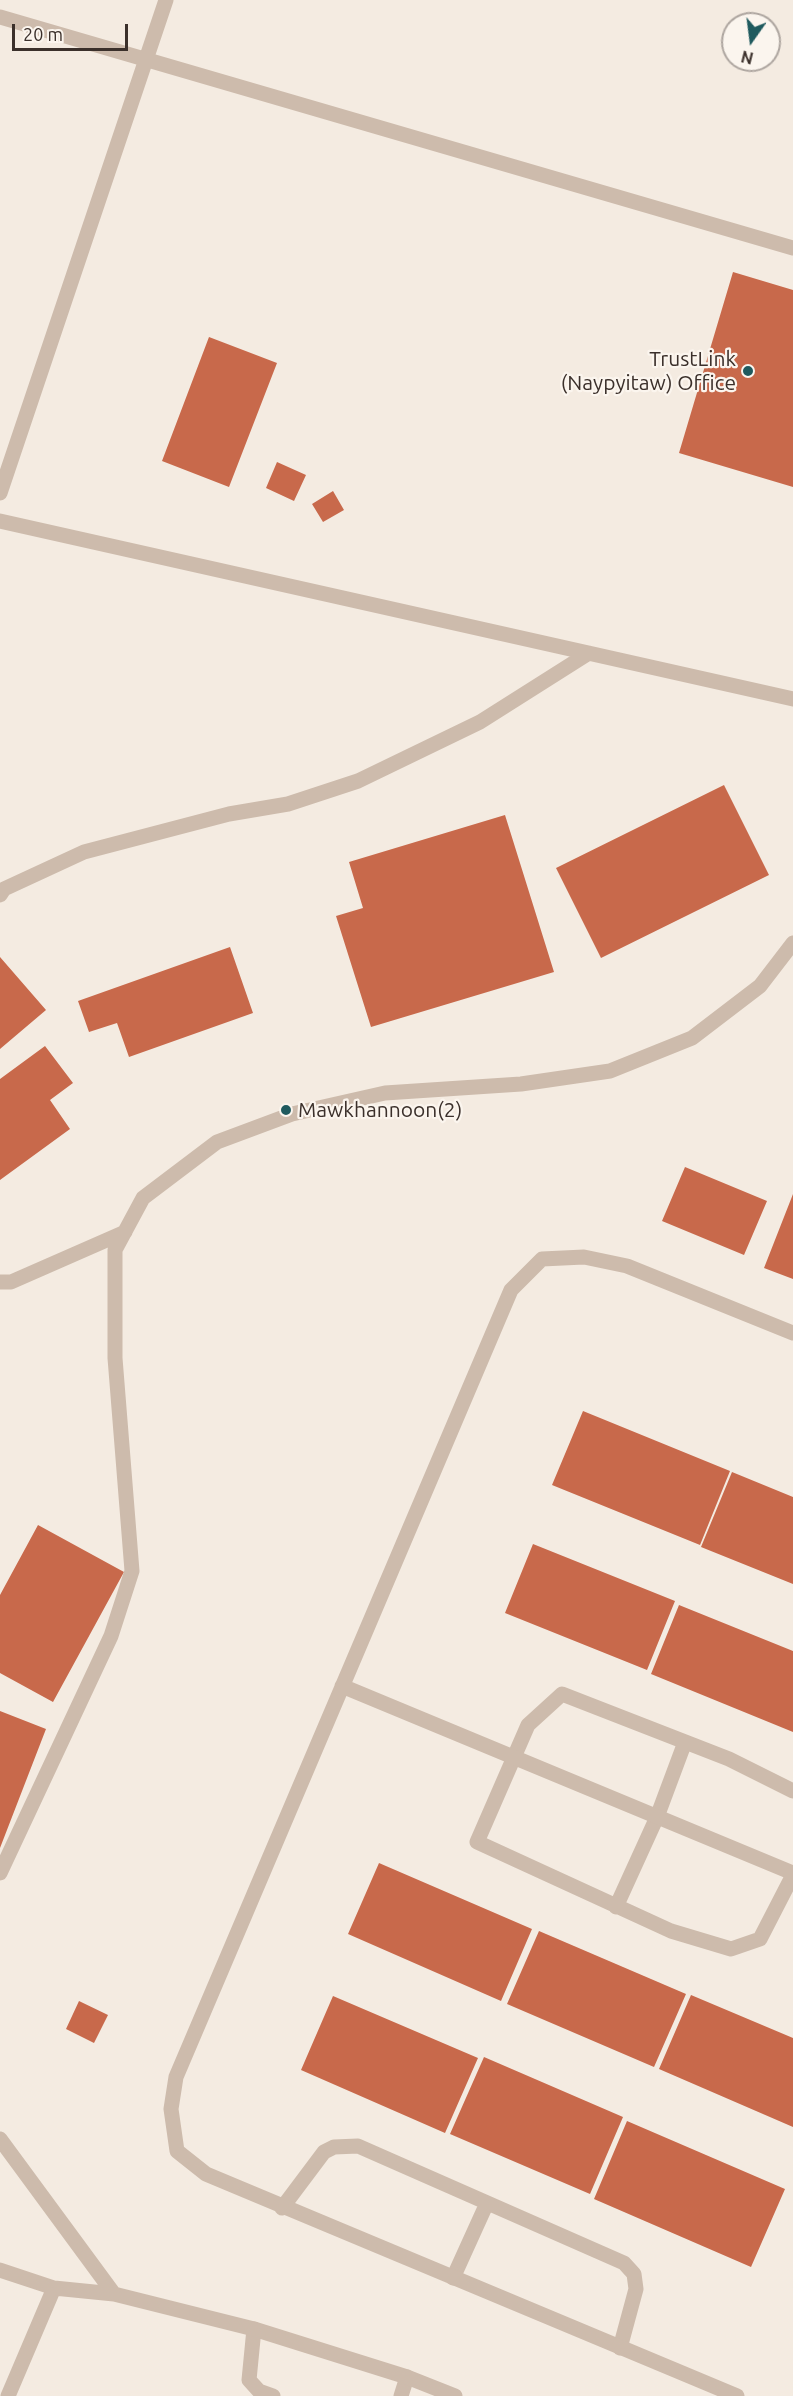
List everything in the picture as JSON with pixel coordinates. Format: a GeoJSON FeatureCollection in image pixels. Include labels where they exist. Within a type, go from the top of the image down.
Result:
{"type":"FeatureCollection","features":[{"type":"Feature","properties":{"kind":"street"},"geometry":{"type":"LineString","coordinates":[[0,493],[166,0]]}},
{"type":"Feature","properties":{"kind":"street"},"geometry":{"type":"LineString","coordinates":[[0,17],[793,248]]}},
{"type":"Feature","properties":{"kind":"street"},"geometry":{"type":"LineString","coordinates":[[0,521],[793,699]]}},
{"type":"Feature","properties":{"kind":"street"},"geometry":{"type":"LineString","coordinates":[[0,895],[4,889],[84,852],[229,814],[288,804],[358,781],[480,722],[589,653]]}},
{"type":"Feature","properties":{"kind":"street"},"geometry":{"type":"LineString","coordinates":[[0,1873],[111,1636],[132,1571],[115,1359],[115,1250],[143,1198],[217,1142],[292,1114],[385,1093],[521,1084],[610,1071],[692,1038],[760,986],[793,943]]}},
{"type":"Feature","properties":{"kind":"street"},"geometry":{"type":"LineString","coordinates":[[0,1282],[11,1282],[125,1233]]}},
{"type":"Feature","properties":{"kind":"street"},"geometry":{"type":"LineString","coordinates":[[736,2396],[282,2208],[206,2174],[177,2151],[171,2109],[176,2077],[511,1290],[542,1259],[584,1257],[627,1266],[793,1333]]}},
{"type":"Feature","properties":{"kind":"street"},"geometry":{"type":"LineString","coordinates":[[342,1686],[515,1758],[657,1817],[793,1874],[760,1939],[731,1949],[671,1931],[477,1842],[515,1758],[528,1725],[562,1694],[729,1759],[793,1791]]}},
{"type":"Feature","properties":{"kind":"street"},"geometry":{"type":"LineString","coordinates":[[616,1907],[657,1817],[685,1742]]}},
{"type":"Feature","properties":{"kind":"street"},"geometry":{"type":"LineString","coordinates":[[0,2139],[114,2294]]}},
{"type":"Feature","properties":{"kind":"street"},"geometry":{"type":"LineString","coordinates":[[282,2208],[324,2152],[334,2147],[358,2146],[624,2263],[634,2274],[636,2289],[620,2348]]}},
{"type":"Feature","properties":{"kind":"street"},"geometry":{"type":"LineString","coordinates":[[453,2278],[487,2203]]}},
{"type":"Feature","properties":{"kind":"street"},"geometry":{"type":"LineString","coordinates":[[0,2270],[54,2288],[114,2294],[254,2329],[407,2377],[455,2396]]}},
{"type":"Feature","properties":{"kind":"street"},"geometry":{"type":"LineString","coordinates":[[8,2396],[54,2288]]}},
{"type":"Feature","properties":{"kind":"street"},"geometry":{"type":"LineString","coordinates":[[254,2329],[249,2380],[259,2391],[273,2396]]}},
{"type":"Feature","properties":{"kind":"street"},"geometry":{"type":"LineString","coordinates":[[401,2396],[407,2377]]}},
{"type":"Feature","properties":{"kind":"building","name":"TrustLink (Naypyitaw) Office"},"geometry":{"type":"Polygon","coordinates":[[[733,272],[793,290],[793,487],[679,453],[733,272]]]}},
{"type":"Feature","properties":{"kind":"building"},"geometry":{"type":"Polygon","coordinates":[[[209,337],[277,363],[229,487],[162,461],[209,337]]]}},
{"type":"Feature","properties":{"kind":"building"},"geometry":{"type":"Polygon","coordinates":[[[277,462],[306,475],[294,501],[266,488],[277,462]]]}},
{"type":"Feature","properties":{"kind":"building"},"geometry":{"type":"Polygon","coordinates":[[[333,491],[344,510],[323,522],[312,504],[333,491]]]}},
{"type":"Feature","properties":{"kind":"building"},"geometry":{"type":"Polygon","coordinates":[[[724,785],[769,875],[601,958],[556,868],[724,785]]]}},
{"type":"Feature","properties":{"kind":"building"},"geometry":{"type":"Polygon","coordinates":[[[505,815],[554,972],[371,1027],[336,916],[363,908],[349,862],[505,815]]]}},
{"type":"Feature","properties":{"kind":"building"},"geometry":{"type":"Polygon","coordinates":[[[230,947],[253,1013],[129,1057],[117,1023],[89,1032],[78,1001],[230,947]]]}},
{"type":"Feature","properties":{"kind":"building"},"geometry":{"type":"Polygon","coordinates":[[[0,957],[46,1010],[0,1049],[0,957]]]}},
{"type":"Feature","properties":{"kind":"building"},"geometry":{"type":"Polygon","coordinates":[[[45,1046],[73,1083],[50,1100],[70,1129],[0,1180],[0,1079],[45,1046]]]}},
{"type":"Feature","properties":{"kind":"building"},"geometry":{"type":"Polygon","coordinates":[[[685,1167],[767,1201],[744,1255],[662,1221],[685,1167]]]}},
{"type":"Feature","properties":{"kind":"building"},"geometry":{"type":"Polygon","coordinates":[[[793,1194],[793,1279],[764,1268],[793,1194]]]}},
{"type":"Feature","properties":{"kind":"building"},"geometry":{"type":"Polygon","coordinates":[[[583,1411],[730,1471],[700,1545],[552,1485],[583,1411]]]}},
{"type":"Feature","properties":{"kind":"building"},"geometry":{"type":"Polygon","coordinates":[[[732,1472],[793,1497],[793,1584],[701,1547],[732,1472]]]}},
{"type":"Feature","properties":{"kind":"building"},"geometry":{"type":"Polygon","coordinates":[[[38,1525],[124,1572],[53,1702],[0,1673],[0,1595],[38,1525]]]}},
{"type":"Feature","properties":{"kind":"building"},"geometry":{"type":"Polygon","coordinates":[[[533,1544],[675,1601],[647,1670],[505,1613],[533,1544]]]}},
{"type":"Feature","properties":{"kind":"building"},"geometry":{"type":"Polygon","coordinates":[[[679,1605],[793,1651],[793,1732],[651,1674],[679,1605]]]}},
{"type":"Feature","properties":{"kind":"building"},"geometry":{"type":"Polygon","coordinates":[[[0,1711],[46,1729],[0,1848],[0,1711]]]}},
{"type":"Feature","properties":{"kind":"building"},"geometry":{"type":"Polygon","coordinates":[[[379,1863],[532,1929],[501,2001],[348,1934],[379,1863]]]}},
{"type":"Feature","properties":{"kind":"building"},"geometry":{"type":"Polygon","coordinates":[[[539,1931],[686,1994],[654,2067],[507,2004],[539,1931]]]}},
{"type":"Feature","properties":{"kind":"building"},"geometry":{"type":"Polygon","coordinates":[[[691,1995],[793,2038],[793,2127],[659,2069],[691,1995]]]}},
{"type":"Feature","properties":{"kind":"building"},"geometry":{"type":"Polygon","coordinates":[[[333,1996],[478,2058],[445,2133],[301,2070],[333,1996]]]}},
{"type":"Feature","properties":{"kind":"building"},"geometry":{"type":"Polygon","coordinates":[[[79,2001],[108,2015],[94,2043],[66,2029],[79,2001]]]}},
{"type":"Feature","properties":{"kind":"building"},"geometry":{"type":"Polygon","coordinates":[[[484,2057],[623,2117],[590,2194],[450,2134],[484,2057]]]}},
{"type":"Feature","properties":{"kind":"building"},"geometry":{"type":"Polygon","coordinates":[[[627,2121],[785,2189],[751,2267],[594,2199],[627,2121]]]}},
{"type":"Feature","properties":{"kind":"place","name":"TrustLink (Naypyitaw) Office"},"geometry":{"type":"Point","coordinates":[748,371]}},
{"type":"Feature","properties":{"kind":"place","name":"Mawkhannoon(2)"},"geometry":{"type":"Point","coordinates":[286,1110]}}]}
